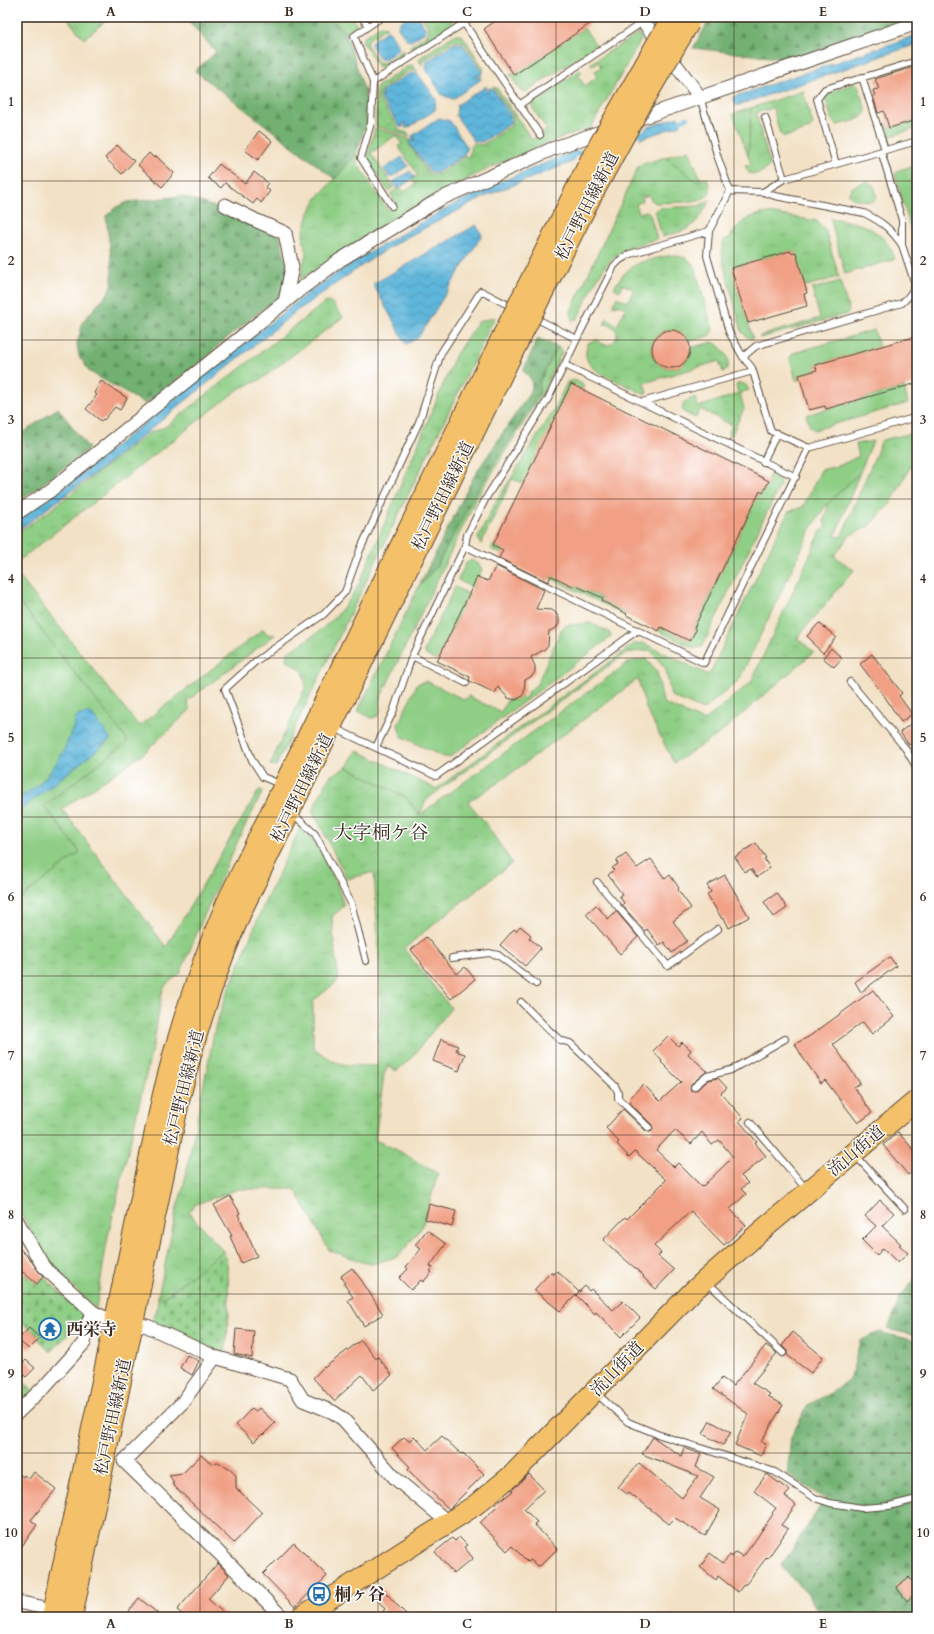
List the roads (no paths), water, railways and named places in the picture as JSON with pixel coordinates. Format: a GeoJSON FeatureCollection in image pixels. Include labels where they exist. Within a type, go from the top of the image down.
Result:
{"type":"FeatureCollection","features":[{"type":"Feature","properties":{"kind":"main road","name":"松戸野田線新道"},"geometry":{"type":"LineString","coordinates":[[47,1612],[124,1320],[179,1101],[198,1030],[224,950],[290,811],[324,723],[510,340],[591,159],[684,19]]}},
{"type":"Feature","properties":{"kind":"main road","name":"松戸野田線新道"},"geometry":{"type":"LineString","coordinates":[[72,1617],[163,1094],[182,1022],[210,941],[227,902],[283,786],[324,723]]}},
{"type":"Feature","properties":{"kind":"main road","name":"流山街道"},"geometry":{"type":"LineString","coordinates":[[301,1617],[449,1523],[474,1506],[512,1476],[705,1280],[917,1100]]}},
{"type":"Feature","properties":{"kind":"street"},"geometry":{"type":"LineString","coordinates":[[642,20],[700,97]]}},
{"type":"Feature","properties":{"kind":"street"},"geometry":{"type":"LineString","coordinates":[[17,513],[51,490],[285,302],[340,260],[440,199],[552,149],[917,23]]}},
{"type":"Feature","properties":{"kind":"street"},"geometry":{"type":"LineString","coordinates":[[225,204],[257,221],[285,233],[292,267],[285,302]]}},
{"type":"Feature","properties":{"kind":"street"},"geometry":{"type":"LineString","coordinates":[[17,1221],[48,1271],[93,1312],[103,1317],[124,1320],[146,1326],[215,1357],[290,1379],[303,1400],[333,1412],[343,1419],[396,1479],[449,1523]]}},
{"type":"Feature","properties":{"kind":"street"},"geometry":{"type":"LineString","coordinates":[[17,1413],[45,1386],[84,1343],[89,1320],[93,1312]]}},
{"type":"Feature","properties":{"kind":"street"},"geometry":{"type":"LineString","coordinates":[[215,1357],[209,1368],[182,1403],[124,1461],[218,1551],[282,1617]]}},
{"type":"Feature","properties":{"kind":"street"},"geometry":{"type":"LineString","coordinates":[[17,1602],[47,1612]]}},
{"type":"Feature","properties":{"kind":"lane"},"geometry":{"type":"LineString","coordinates":[[362,17],[368,26]]}},
{"type":"Feature","properties":{"kind":"lane"},"geometry":{"type":"LineString","coordinates":[[382,17],[354,36],[373,82],[372,123],[361,158],[392,206]]}},
{"type":"Feature","properties":{"kind":"lane"},"geometry":{"type":"LineString","coordinates":[[460,17],[540,136]]}},
{"type":"Feature","properties":{"kind":"lane"},"geometry":{"type":"LineString","coordinates":[[519,105],[642,20]]}},
{"type":"Feature","properties":{"kind":"lane"},"geometry":{"type":"LineString","coordinates":[[373,82],[464,23]]}},
{"type":"Feature","properties":{"kind":"lane"},"geometry":{"type":"LineString","coordinates":[[836,164],[817,99],[825,89],[917,61]]}},
{"type":"Feature","properties":{"kind":"lane"},"geometry":{"type":"LineString","coordinates":[[743,357],[756,346],[902,303],[913,290],[914,284],[902,245],[902,220],[862,78]]}},
{"type":"Feature","properties":{"kind":"lane"},"geometry":{"type":"LineString","coordinates":[[700,97],[718,158],[730,191],[709,231],[707,256],[729,332],[753,371],[771,431],[809,448],[917,417]]}},
{"type":"Feature","properties":{"kind":"lane"},"geometry":{"type":"LineString","coordinates":[[765,117],[784,179]]}},
{"type":"Feature","properties":{"kind":"lane"},"geometry":{"type":"LineString","coordinates":[[763,192],[784,179],[917,141]]}},
{"type":"Feature","properties":{"kind":"lane"},"geometry":{"type":"LineString","coordinates":[[730,191],[763,192],[775,196],[864,213],[892,231],[902,245]]}},
{"type":"Feature","properties":{"kind":"lane"},"geometry":{"type":"LineString","coordinates":[[376,747],[393,712],[412,656],[465,546],[467,535],[486,498],[548,399],[608,275],[620,260],[630,254],[709,231]]}},
{"type":"Feature","properties":{"kind":"lane"},"geometry":{"type":"LineString","coordinates":[[283,786],[263,777],[252,760],[225,689],[256,661],[324,614],[345,592],[360,550],[419,422],[441,353],[480,291],[576,339]]}},
{"type":"Feature","properties":{"kind":"lane"},"geometry":{"type":"LineString","coordinates":[[565,365],[796,477]]}},
{"type":"Feature","properties":{"kind":"lane"},"geometry":{"type":"LineString","coordinates":[[642,402],[753,371]]}},
{"type":"Feature","properties":{"kind":"lane"},"geometry":{"type":"LineString","coordinates":[[763,462],[777,433]]}},
{"type":"Feature","properties":{"kind":"lane"},"geometry":{"type":"LineString","coordinates":[[465,546],[704,663],[809,448]]}},
{"type":"Feature","properties":{"kind":"lane"},"geometry":{"type":"LineString","coordinates":[[324,723],[436,776],[638,630]]}},
{"type":"Feature","properties":{"kind":"lane"},"geometry":{"type":"LineString","coordinates":[[412,656],[466,683]]}},
{"type":"Feature","properties":{"kind":"lane"},"geometry":{"type":"LineString","coordinates":[[850,682],[905,748],[917,768]]}},
{"type":"Feature","properties":{"kind":"lane"},"geometry":{"type":"LineString","coordinates":[[290,811],[315,834],[351,903],[366,961]]}},
{"type":"Feature","properties":{"kind":"lane"},"geometry":{"type":"LineString","coordinates":[[597,882],[668,966],[718,929]]}},
{"type":"Feature","properties":{"kind":"lane"},"geometry":{"type":"LineString","coordinates":[[452,958],[489,953],[498,955],[536,984]]}},
{"type":"Feature","properties":{"kind":"lane"},"geometry":{"type":"LineString","coordinates":[[521,1002],[551,1032],[560,1040],[570,1043],[615,1086],[618,1092],[618,1098],[649,1128]]}},
{"type":"Feature","properties":{"kind":"lane"},"geometry":{"type":"LineString","coordinates":[[694,1087],[707,1076],[731,1070],[786,1038]]}},
{"type":"Feature","properties":{"kind":"lane"},"geometry":{"type":"LineString","coordinates":[[750,1122],[808,1191]]}},
{"type":"Feature","properties":{"kind":"lane"},"geometry":{"type":"LineString","coordinates":[[853,1153],[905,1209]]}},
{"type":"Feature","properties":{"kind":"lane"},"geometry":{"type":"LineString","coordinates":[[705,1280],[783,1353]]}},
{"type":"Feature","properties":{"kind":"lane"},"geometry":{"type":"LineString","coordinates":[[595,1392],[628,1422],[657,1434],[775,1472],[815,1498],[830,1503],[862,1508],[889,1506],[917,1499]]}},
{"type":"Feature","properties":{"kind":"water"},"geometry":{"type":"Polygon","coordinates":[[[407,17],[418,17],[426,29],[425,32],[411,41],[407,40],[398,27],[399,23],[407,17]]]}},
{"type":"Feature","properties":{"kind":"water"},"geometry":{"type":"Polygon","coordinates":[[[386,31],[390,32],[399,47],[398,50],[385,59],[380,59],[371,45],[372,41],[386,31]]]}},
{"type":"Feature","properties":{"kind":"water"},"geometry":{"type":"Polygon","coordinates":[[[917,35],[917,44],[736,106],[733,97],[917,35]]]}},
{"type":"Feature","properties":{"kind":"water"},"geometry":{"type":"Polygon","coordinates":[[[455,43],[463,44],[482,73],[481,76],[477,75],[476,77],[481,78],[480,80],[453,99],[442,95],[426,69],[427,61],[455,43]]]}},
{"type":"Feature","properties":{"kind":"water"},"geometry":{"type":"Polygon","coordinates":[[[410,73],[418,74],[436,99],[435,110],[408,128],[405,128],[406,123],[404,123],[403,127],[400,127],[381,99],[382,91],[410,73]]]}},
{"type":"Feature","properties":{"kind":"water"},"geometry":{"type":"Polygon","coordinates":[[[487,87],[486,91],[488,92],[489,88],[492,88],[511,116],[510,124],[482,142],[474,141],[456,116],[457,105],[487,87]]]}},
{"type":"Feature","properties":{"kind":"water"},"geometry":{"type":"Polygon","coordinates":[[[678,117],[681,125],[640,139],[647,127],[678,117]]]}},
{"type":"Feature","properties":{"kind":"water"},"geometry":{"type":"Polygon","coordinates":[[[439,118],[450,121],[467,147],[464,155],[437,173],[429,171],[410,144],[411,140],[416,141],[416,139],[412,138],[412,136],[439,118]]]}},
{"type":"Feature","properties":{"kind":"water"},"geometry":{"type":"Polygon","coordinates":[[[578,150],[572,162],[488,195],[398,242],[367,262],[298,310],[105,466],[17,531],[17,520],[55,494],[310,291],[363,256],[485,188],[578,150]]]}},
{"type":"Feature","properties":{"kind":"water"},"geometry":{"type":"Polygon","coordinates":[[[402,157],[408,166],[390,178],[384,169],[402,157]]]}},
{"type":"Feature","properties":{"kind":"water"},"geometry":{"type":"Polygon","coordinates":[[[410,171],[415,177],[398,189],[393,182],[410,171]]]}},
{"type":"Feature","properties":{"kind":"water"},"geometry":{"type":"Polygon","coordinates":[[[476,225],[482,235],[418,338],[406,344],[373,284],[476,225]]]}},
{"type":"Feature","properties":{"kind":"water"},"geometry":{"type":"Polygon","coordinates":[[[90,712],[111,739],[17,813],[17,800],[40,783],[53,768],[63,752],[77,716],[90,712]]]}},
{"type":"Feature","properties":{"kind":"waterway"},"geometry":{"type":"LineString","coordinates":[[674,123],[687,118]]}},
{"type":"Feature","properties":{"kind":"waterway"},"geometry":{"type":"LineString","coordinates":[[632,136],[649,131]]}},
{"type":"Feature","properties":{"kind":"waterway"},"geometry":{"type":"LineString","coordinates":[[571,156],[589,150]]}},
{"type":"Feature","properties":{"kind":"place","name":"西栄寺"},"geometry":{"type":"Point","coordinates":[50,1329]}},
{"type":"Feature","properties":{"kind":"place","name":"桐ヶ谷"},"geometry":{"type":"Point","coordinates":[319,1594]}},
{"type":"Feature","properties":{"kind":"district","name":"大字桐ケ谷"},"geometry":{"type":"Point","coordinates":[381,833]}}]}
